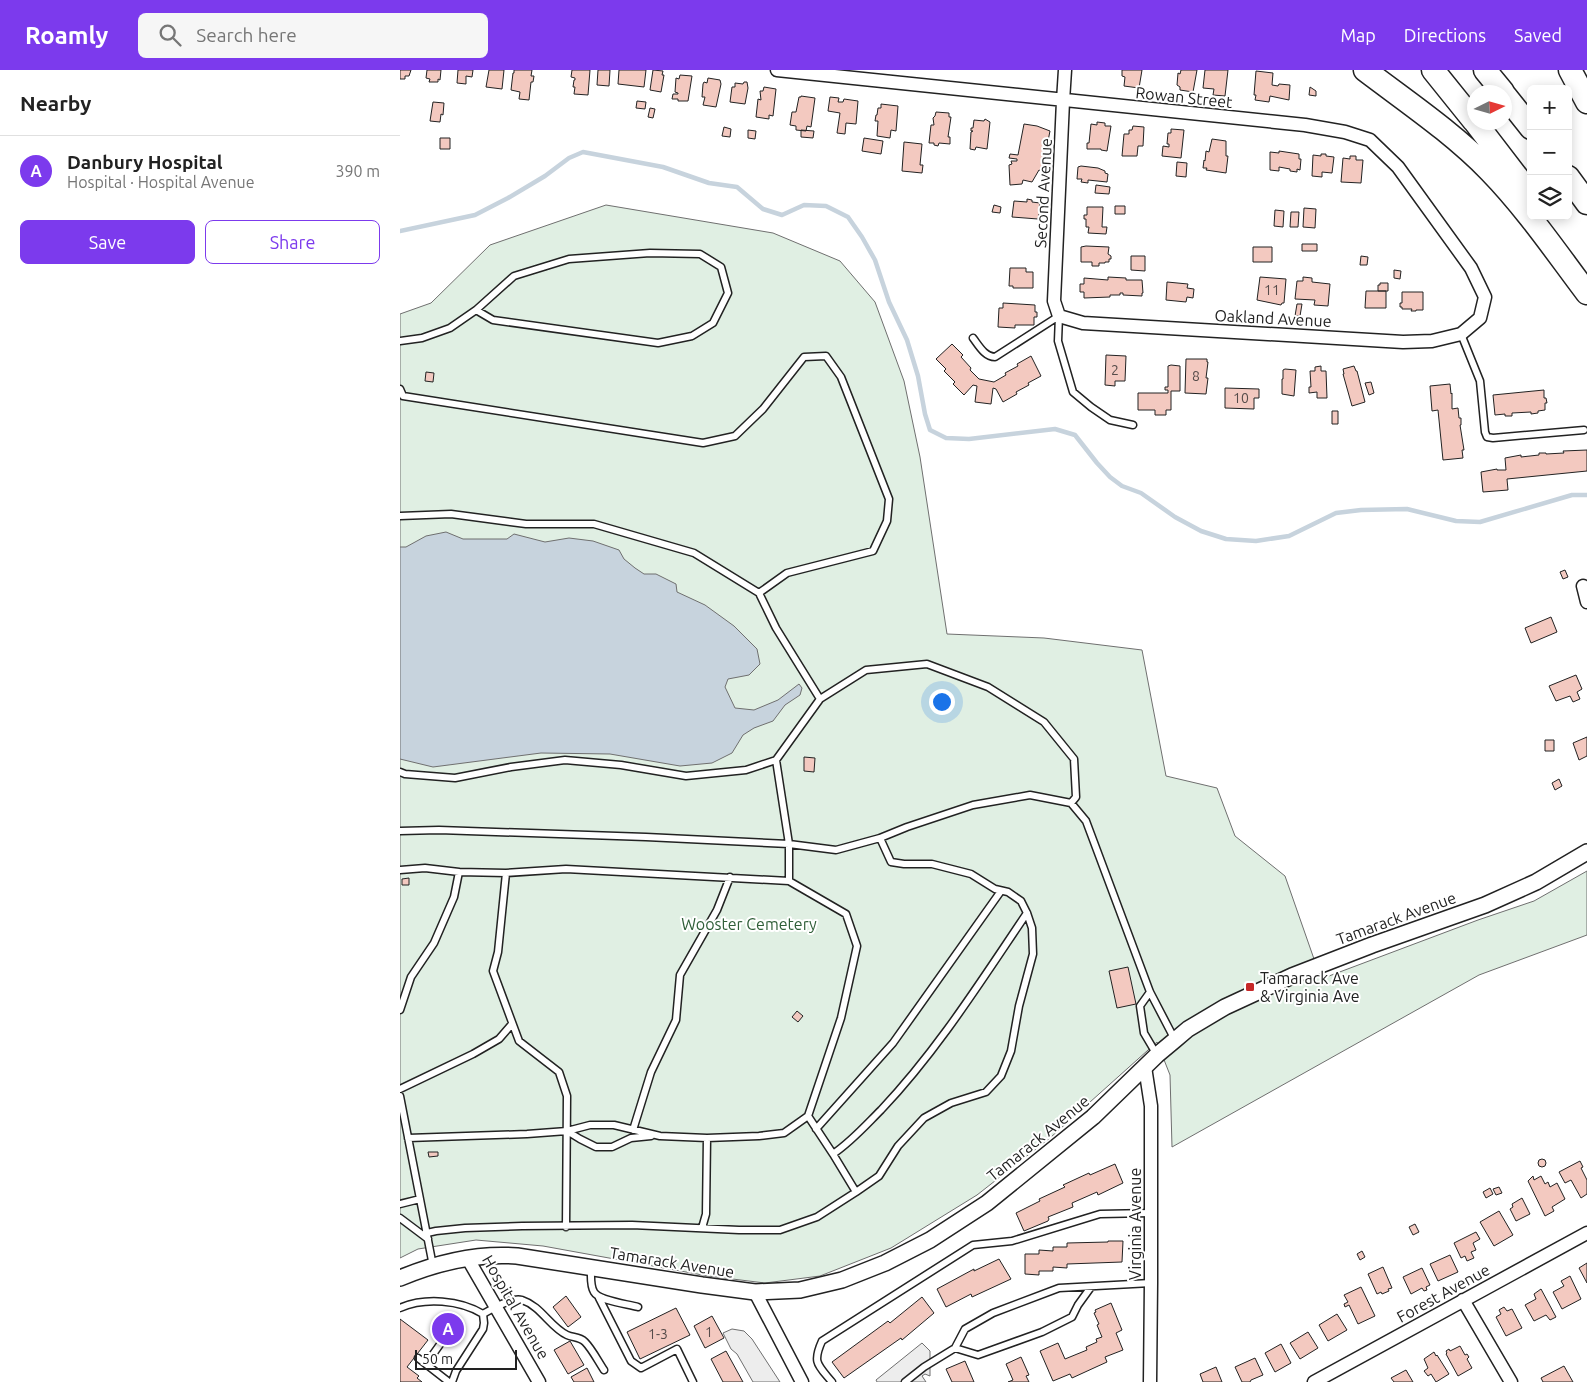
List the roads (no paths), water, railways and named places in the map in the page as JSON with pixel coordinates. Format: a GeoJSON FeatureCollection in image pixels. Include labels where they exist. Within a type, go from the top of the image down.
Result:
{"type":"FeatureCollection","features":[{"type":"Feature","properties":{"kind":"highway"},"geometry":{"type":"LineString","coordinates":[[1365,70],[1443,129],[1490,171],[1531,220],[1587,293]]}},
{"type":"Feature","properties":{"kind":"highway"},"geometry":{"type":"LineString","coordinates":[[1433,70],[1467,112]]}},
{"type":"Feature","properties":{"kind":"highway"},"geometry":{"type":"LineString","coordinates":[[1485,70],[1497,85]]}},
{"type":"Feature","properties":{"kind":"highway"},"geometry":{"type":"LineString","coordinates":[[1570,70],[1587,102]]}},
{"type":"Feature","properties":{"kind":"highway"},"geometry":{"type":"LineString","coordinates":[[1512,104],[1527,123]]}},
{"type":"Feature","properties":{"kind":"highway"},"geometry":{"type":"LineString","coordinates":[[1481,130],[1527,191]]}},
{"type":"Feature","properties":{"kind":"highway"},"geometry":{"type":"LineString","coordinates":[[1572,182],[1587,203]]}},
{"type":"Feature","properties":{"kind":"highway"},"geometry":{"type":"LineString","coordinates":[[1549,220],[1587,274]]}},
{"type":"Feature","properties":{"kind":"street","name":"Rowan Street"},"geometry":{"type":"LineString","coordinates":[[777,70],[1305,125],[1345,132],[1370,140],[1398,167],[1471,268],[1485,297],[1480,318]]}},
{"type":"Feature","properties":{"kind":"street","name":"Second Avenue"},"geometry":{"type":"LineString","coordinates":[[1059,316],[1054,300],[1065,70]]}},
{"type":"Feature","properties":{"kind":"street","name":"Oakland Avenue"},"geometry":{"type":"LineString","coordinates":[[1059,316],[1083,323],[1403,342],[1432,341],[1461,334],[1480,318]]}},
{"type":"Feature","properties":{"kind":"street"},"geometry":{"type":"LineString","coordinates":[[1583,586],[1587,602]]}},
{"type":"Feature","properties":{"kind":"street","name":"Tamarack Avenue"},"geometry":{"type":"LineString","coordinates":[[468,1258],[502,1255],[517,1256],[755,1292],[800,1290],[842,1280],[885,1263],[930,1240],[986,1203],[1094,1117],[1157,1055],[1188,1029],[1225,1008],[1292,976],[1372,944],[1485,905],[1536,882],[1587,852]]}},
{"type":"Feature","properties":{"kind":"street","name":"Virginia Avenue"},"geometry":{"type":"LineString","coordinates":[[1145,1067],[1151,1106],[1150,1382]]}},
{"type":"Feature","properties":{"kind":"street","name":"Forest Avenue"},"geometry":{"type":"LineString","coordinates":[[1314,1382],[1587,1233]]}},
{"type":"Feature","properties":{"kind":"street","name":"Hospital Avenue"},"geometry":{"type":"LineString","coordinates":[[400,1278],[420,1270],[468,1258],[539,1382]]}},
{"type":"Feature","properties":{"kind":"street"},"geometry":{"type":"LineString","coordinates":[[755,1292],[802,1382]]}},
{"type":"Feature","properties":{"kind":"street"},"geometry":{"type":"LineString","coordinates":[[1463,1300],[1511,1382]]}},
{"type":"Feature","properties":{"kind":"lane"},"geometry":{"type":"LineString","coordinates":[[400,341],[422,338],[450,328],[476,310],[514,276],[569,259],[641,254],[700,254],[721,267],[728,293],[713,323],[692,336],[658,343],[493,320],[476,310]]}},
{"type":"Feature","properties":{"kind":"lane"},"geometry":{"type":"LineString","coordinates":[[973,338],[987,355],[992,358],[1059,316]]}},
{"type":"Feature","properties":{"kind":"lane"},"geometry":{"type":"LineString","coordinates":[[1059,316],[1058,341],[1073,392],[1110,420],[1134,425]]}},
{"type":"Feature","properties":{"kind":"lane"},"geometry":{"type":"LineString","coordinates":[[1461,334],[1480,381],[1487,437],[1584,430]]}},
{"type":"Feature","properties":{"kind":"lane"},"geometry":{"type":"LineString","coordinates":[[401,395],[703,442],[735,436],[762,409],[804,357],[826,356],[841,377],[889,499],[887,522],[873,551],[787,573],[759,593]]}},
{"type":"Feature","properties":{"kind":"lane"},"geometry":{"type":"LineString","coordinates":[[400,516],[450,514],[526,524],[594,524],[694,553],[759,593],[776,628],[820,699]]}},
{"type":"Feature","properties":{"kind":"lane"},"geometry":{"type":"LineString","coordinates":[[400,772],[455,778],[511,767],[565,760],[621,765],[686,776],[746,770],[776,760],[820,699],[866,670],[927,664],[988,687],[1044,722],[1074,760],[1076,797],[1070,803]]}},
{"type":"Feature","properties":{"kind":"lane"},"geometry":{"type":"LineString","coordinates":[[776,760],[789,844],[789,881]]}},
{"type":"Feature","properties":{"kind":"lane"},"geometry":{"type":"LineString","coordinates":[[400,832],[439,830],[646,837],[789,844],[836,850],[880,838],[973,805],[1030,795],[1070,803],[1086,820],[1150,992],[1175,1040]]}},
{"type":"Feature","properties":{"kind":"lane"},"geometry":{"type":"LineString","coordinates":[[428,1236],[436,1231],[465,1228],[632,1225],[780,1230],[817,1217],[879,1176],[898,1146],[924,1118],[951,1103],[986,1092],[1001,1076],[1011,1051],[1019,1006],[1034,954],[1032,928],[1027,913],[1021,901],[1008,892],[995,889],[971,874],[932,864],[891,862],[880,838]]}},
{"type":"Feature","properties":{"kind":"lane"},"geometry":{"type":"LineString","coordinates":[[400,870],[425,868],[459,872],[506,873],[566,869],[789,881],[846,914],[857,946],[841,1018],[808,1116],[784,1133],[707,1138],[660,1136],[631,1138],[612,1147],[596,1147],[568,1131]]}},
{"type":"Feature","properties":{"kind":"lane"},"geometry":{"type":"LineString","coordinates":[[400,1010],[411,977],[434,943],[454,897],[459,872]]}},
{"type":"Feature","properties":{"kind":"lane"},"geometry":{"type":"LineString","coordinates":[[506,873],[498,952],[493,971],[519,1040],[559,1072],[567,1096],[566,1227]]}},
{"type":"Feature","properties":{"kind":"lane"},"geometry":{"type":"LineString","coordinates":[[633,1130],[651,1072],[676,1020],[680,975],[717,910],[730,877]]}},
{"type":"Feature","properties":{"kind":"lane"},"geometry":{"type":"LineString","coordinates":[[816,1129],[893,1043],[1001,891]]}},
{"type":"Feature","properties":{"kind":"lane"},"geometry":{"type":"LineString","coordinates":[[833,1154],[848,1144],[903,1087],[965,1005],[1027,913]]}},
{"type":"Feature","properties":{"kind":"lane"},"geometry":{"type":"LineString","coordinates":[[1150,992],[1140,1006],[1144,1033],[1157,1055]]}},
{"type":"Feature","properties":{"kind":"lane"},"geometry":{"type":"LineString","coordinates":[[400,1089],[499,1039],[512,1024]]}},
{"type":"Feature","properties":{"kind":"lane"},"geometry":{"type":"LineString","coordinates":[[400,1096],[434,1267]]}},
{"type":"Feature","properties":{"kind":"lane"},"geometry":{"type":"LineString","coordinates":[[808,1116],[856,1192]]}},
{"type":"Feature","properties":{"kind":"lane"},"geometry":{"type":"LineString","coordinates":[[408,1138],[527,1134],[568,1131],[598,1125],[614,1125],[660,1136]]}},
{"type":"Feature","properties":{"kind":"lane"},"geometry":{"type":"LineString","coordinates":[[702,1228],[706,1214],[707,1138]]}},
{"type":"Feature","properties":{"kind":"lane"},"geometry":{"type":"LineString","coordinates":[[400,1204],[420,1199]]}},
{"type":"Feature","properties":{"kind":"lane"},"geometry":{"type":"LineString","coordinates":[[832,1382],[817,1364],[817,1353],[822,1341],[973,1244],[1012,1242],[1100,1214],[1151,1212]]}},
{"type":"Feature","properties":{"kind":"lane"},"geometry":{"type":"LineString","coordinates":[[400,1218],[428,1236]]}},
{"type":"Feature","properties":{"kind":"lane"},"geometry":{"type":"LineString","coordinates":[[590,1267],[591,1285],[594,1292],[599,1298],[631,1361],[641,1368],[677,1349],[693,1382]]}},
{"type":"Feature","properties":{"kind":"lane"},"geometry":{"type":"LineString","coordinates":[[905,1382],[924,1367],[955,1348],[965,1329],[993,1313],[1058,1288],[1151,1283]]}},
{"type":"Feature","properties":{"kind":"lane"},"geometry":{"type":"LineString","coordinates":[[955,1348],[978,1355],[1042,1332],[1072,1317],[1091,1287]]}},
{"type":"Feature","properties":{"kind":"lane"},"geometry":{"type":"LineString","coordinates":[[599,1298],[638,1307]]}},
{"type":"Feature","properties":{"kind":"lane"},"geometry":{"type":"LineString","coordinates":[[483,1314],[496,1306],[514,1300],[521,1300],[535,1307],[568,1336],[577,1337],[585,1342],[604,1370]]}},
{"type":"Feature","properties":{"kind":"lane"},"geometry":{"type":"LineString","coordinates":[[400,1308],[406,1305],[427,1302],[446,1302],[465,1306],[483,1314]]}},
{"type":"Feature","properties":{"kind":"lane"},"geometry":{"type":"LineString","coordinates":[[418,1358],[451,1382],[483,1329],[483,1314]]}},
{"type":"Feature","properties":{"kind":"lane"},"geometry":{"type":"LineString","coordinates":[[426,1364],[451,1329]]}},
{"type":"Feature","properties":{"kind":"waterway"},"geometry":{"type":"LineString","coordinates":[[400,231],[475,215],[508,198],[545,176],[569,158],[583,152],[663,167],[709,183],[737,187],[763,209],[782,215],[804,205],[826,206],[848,217],[875,260],[889,302],[907,340],[918,376],[930,430],[946,438],[969,439],[1055,429],[1075,435],[1097,463],[1110,477],[1122,486],[1141,493],[1175,517],[1201,531],[1226,539],[1256,541],[1289,536],[1336,513],[1361,510],[1407,509],[1456,521],[1480,522],[1572,495],[1587,495]]}},
{"type":"Feature","properties":{"kind":"place","name":"Tamarack Ave & Virginia Ave"},"geometry":{"type":"Point","coordinates":[1250,987]}},
{"type":"Feature","properties":{"kind":"place","name":"Danbury Hospital"},"geometry":{"type":"Point","coordinates":[448,1329]}},
{"type":"Feature","properties":{"kind":"park label","name":"Wooster Cemetery"},"geometry":{"type":"Point","coordinates":[749,924]}}]}
